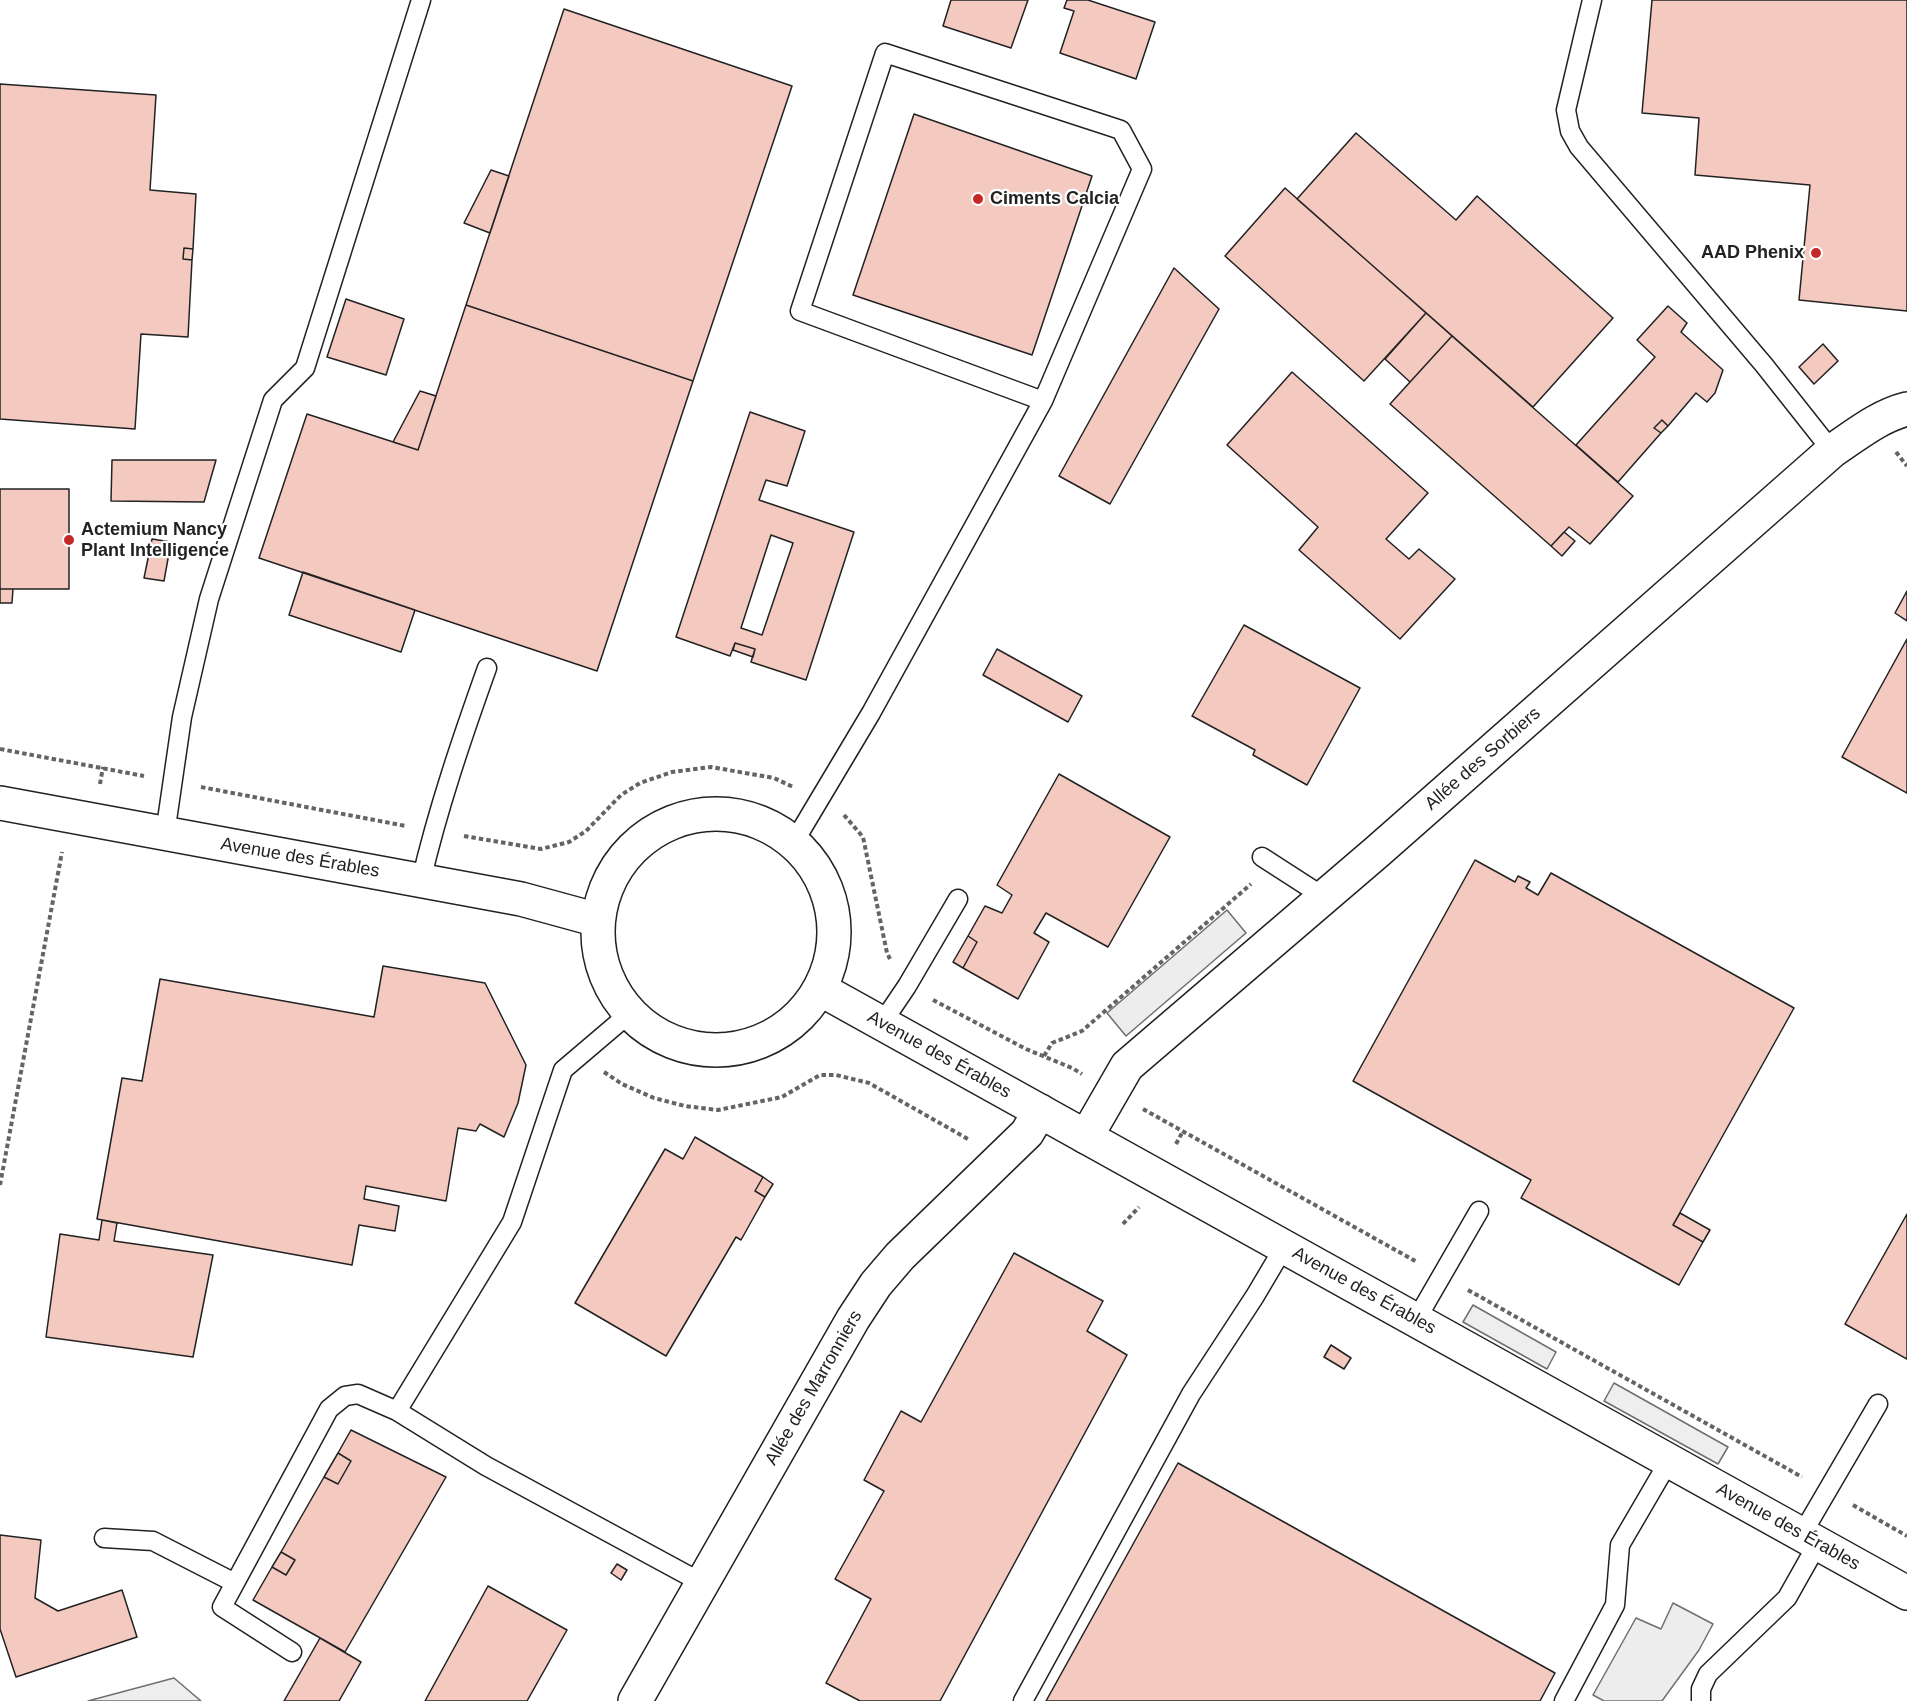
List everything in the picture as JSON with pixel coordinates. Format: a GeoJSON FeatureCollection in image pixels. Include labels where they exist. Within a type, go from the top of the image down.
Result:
{"type":"FeatureCollection","features":[{"type":"Feature","properties":{"kind":"street","name":"Allée des Sorbiers"},"geometry":{"type":"LineString","coordinates":[[1086,1137],[1127,1066],[1324,897],[1832,452],[1874,423],[1895,412],[1907,409]]}},
{"type":"Feature","properties":{"kind":"street","name":"Avenue des Érables"},"geometry":{"type":"LineString","coordinates":[[0,803],[521,899],[598,920]]}},
{"type":"Feature","properties":{"kind":"street"},"geometry":{"type":"LineString","coordinates":[[710,813],[732,814],[758,820],[794,842],[820,878],[832,910],[834,935],[830,964],[820,989],[802,1013],[778,1032],[753,1044],[711,1050],[684,1046],[663,1038],[630,1013],[610,985],[598,945],[598,920],[605,889],[628,852],[646,835],[669,822],[710,813]]}},
{"type":"Feature","properties":{"kind":"street","name":"Avenue des Érables"},"geometry":{"type":"LineString","coordinates":[[820,989],[1907,1593]]}},
{"type":"Feature","properties":{"kind":"street","name":"Allée des Marronniers"},"geometry":{"type":"LineString","coordinates":[[635,1701],[876,1284],[900,1256],[1028,1133],[1040,1111]]}},
{"type":"Feature","properties":{"kind":"lane"},"geometry":{"type":"LineString","coordinates":[[165,834],[182,717],[209,599],[273,400],[305,368],[422,0]]}},
{"type":"Feature","properties":{"kind":"lane"},"geometry":{"type":"LineString","coordinates":[[1592,0],[1566,110],[1570,131],[1579,147],[1764,365],[1832,452]]}},
{"type":"Feature","properties":{"kind":"lane"},"geometry":{"type":"LineString","coordinates":[[794,842],[871,713],[1043,401],[1142,169],[1121,130],[885,53],[800,311],[1043,401]]}},
{"type":"Feature","properties":{"kind":"lane"},"geometry":{"type":"LineString","coordinates":[[421,881],[433,831],[487,668]]}},
{"type":"Feature","properties":{"kind":"lane"},"geometry":{"type":"LineString","coordinates":[[1268,860],[1324,897]]}},
{"type":"Feature","properties":{"kind":"lane"},"geometry":{"type":"LineString","coordinates":[[882,1023],[958,899]]}},
{"type":"Feature","properties":{"kind":"lane"},"geometry":{"type":"LineString","coordinates":[[397,1411],[512,1222],[563,1070],[630,1013]]}},
{"type":"Feature","properties":{"kind":"lane"},"geometry":{"type":"LineString","coordinates":[[1416,1320],[1479,1211]]}},
{"type":"Feature","properties":{"kind":"lane"},"geometry":{"type":"LineString","coordinates":[[1023,1701],[1191,1394],[1255,1296],[1284,1246]]}},
{"type":"Feature","properties":{"kind":"lane"},"geometry":{"type":"LineString","coordinates":[[292,1652],[222,1607],[328,1409],[345,1396],[358,1394],[397,1411],[486,1466],[702,1583]]}},
{"type":"Feature","properties":{"kind":"lane"},"geometry":{"type":"LineString","coordinates":[[1701,1701],[1701,1689],[1708,1674],[1787,1598],[1827,1491],[1878,1404]]}},
{"type":"Feature","properties":{"kind":"lane"},"geometry":{"type":"LineString","coordinates":[[1564,1701],[1615,1605],[1620,1545],[1669,1461]]}},
{"type":"Feature","properties":{"kind":"lane"},"geometry":{"type":"LineString","coordinates":[[104,1538],[153,1541],[235,1583]]}},
{"type":"Feature","properties":{"kind":"path"},"geometry":{"type":"LineString","coordinates":[[0,749],[433,831],[542,849],[569,842],[586,831],[621,795],[640,783],[672,772],[711,767],[774,778],[820,798],[844,815],[863,837],[887,953],[906,986],[1026,1049],[1044,1056],[1052,1043],[1082,1031],[1268,860]]}},
{"type":"Feature","properties":{"kind":"path"},"geometry":{"type":"LineString","coordinates":[[0,1185],[69,816]]}},
{"type":"Feature","properties":{"kind":"path"},"geometry":{"type":"LineString","coordinates":[[586,1051],[604,1071],[622,1084],[654,1098],[685,1106],[717,1110],[782,1097],[820,1075],[836,1075],[868,1083],[1002,1157]]}},
{"type":"Feature","properties":{"kind":"path"},"geometry":{"type":"LineString","coordinates":[[1205,1143],[1907,1536]]}},
{"type":"Feature","properties":{"kind":"shaded area"},"geometry":{"type":"Polygon","coordinates":[[[1227,910],[1246,933],[1126,1036],[1107,1013],[1227,910]]]}},
{"type":"Feature","properties":{"kind":"shaded area"},"geometry":{"type":"Polygon","coordinates":[[[1473,1305],[1556,1352],[1547,1369],[1463,1322],[1473,1305]]]}},
{"type":"Feature","properties":{"kind":"shaded area"},"geometry":{"type":"Polygon","coordinates":[[[1614,1383],[1728,1447],[1718,1464],[1604,1401],[1614,1383]]]}},
{"type":"Feature","properties":{"kind":"shaded area"},"geometry":{"type":"Polygon","coordinates":[[[1673,1603],[1713,1624],[1699,1650],[1662,1701],[1604,1701],[1593,1695],[1636,1618],[1661,1629],[1673,1603]]]}},
{"type":"Feature","properties":{"kind":"shaded area"},"geometry":{"type":"Polygon","coordinates":[[[174,1678],[201,1701],[88,1701],[174,1678]]]}},
{"type":"Feature","properties":{"kind":"building"},"geometry":{"type":"Polygon","coordinates":[[[951,0],[1028,0],[1011,48],[943,26],[951,0]]]}},
{"type":"Feature","properties":{"kind":"building"},"geometry":{"type":"Polygon","coordinates":[[[1067,0],[1088,0],[1155,22],[1136,79],[1060,53],[1074,11],[1064,8],[1067,0]]]}},
{"type":"Feature","properties":{"kind":"building"},"geometry":{"type":"Polygon","coordinates":[[[1652,0],[1907,0],[1907,311],[1799,300],[1810,185],[1695,175],[1699,118],[1642,113],[1652,0]]]}},
{"type":"Feature","properties":{"kind":"building"},"geometry":{"type":"Polygon","coordinates":[[[564,9],[792,86],[693,381],[466,305],[564,9]]]}},
{"type":"Feature","properties":{"kind":"building"},"geometry":{"type":"Polygon","coordinates":[[[0,84],[156,95],[150,190],[196,194],[193,249],[184,248],[183,259],[192,260],[188,337],[141,334],[135,429],[0,419],[0,84]]]}},
{"type":"Feature","properties":{"kind":"building"},"geometry":{"type":"Polygon","coordinates":[[[914,114],[1092,176],[1032,355],[853,295],[914,114]]]}},
{"type":"Feature","properties":{"kind":"building"},"geometry":{"type":"Polygon","coordinates":[[[1356,133],[1456,220],[1477,196],[1613,318],[1533,407],[1297,199],[1356,133]]]}},
{"type":"Feature","properties":{"kind":"building"},"geometry":{"type":"Polygon","coordinates":[[[491,170],[509,176],[490,233],[464,223],[491,170]]]}},
{"type":"Feature","properties":{"kind":"building"},"geometry":{"type":"Polygon","coordinates":[[[1285,188],[1426,313],[1364,381],[1225,256],[1285,188]]]}},
{"type":"Feature","properties":{"kind":"building"},"geometry":{"type":"Polygon","coordinates":[[[184,248],[193,249],[192,260],[183,259],[184,248]]]}},
{"type":"Feature","properties":{"kind":"building"},"geometry":{"type":"Polygon","coordinates":[[[1174,268],[1219,309],[1110,504],[1059,476],[1174,268]]]}},
{"type":"Feature","properties":{"kind":"building"},"geometry":{"type":"Polygon","coordinates":[[[346,299],[404,319],[386,375],[327,357],[346,299]]]}},
{"type":"Feature","properties":{"kind":"building"},"geometry":{"type":"Polygon","coordinates":[[[466,305],[693,381],[597,671],[259,558],[307,414],[418,450],[466,305]]]}},
{"type":"Feature","properties":{"kind":"building"},"geometry":{"type":"Polygon","coordinates":[[[1668,306],[1687,323],[1681,332],[1723,370],[1715,393],[1707,402],[1696,393],[1668,426],[1662,420],[1654,428],[1661,433],[1618,482],[1576,445],[1655,357],[1637,340],[1668,306]]]}},
{"type":"Feature","properties":{"kind":"building"},"geometry":{"type":"Polygon","coordinates":[[[1426,313],[1452,336],[1410,382],[1385,359],[1426,313]]]}},
{"type":"Feature","properties":{"kind":"building"},"geometry":{"type":"Polygon","coordinates":[[[1452,336],[1633,496],[1590,544],[1569,527],[1551,546],[1390,404],[1452,336]]]}},
{"type":"Feature","properties":{"kind":"building"},"geometry":{"type":"Polygon","coordinates":[[[1823,344],[1838,361],[1814,384],[1799,367],[1823,344]]]}},
{"type":"Feature","properties":{"kind":"building"},"geometry":{"type":"Polygon","coordinates":[[[1292,372],[1428,493],[1386,539],[1409,559],[1419,549],[1455,579],[1400,639],[1299,550],[1318,527],[1227,445],[1292,372]]]}},
{"type":"Feature","properties":{"kind":"building"},"geometry":{"type":"Polygon","coordinates":[[[420,391],[436,396],[418,450],[393,442],[420,391]]]}},
{"type":"Feature","properties":{"kind":"building"},"geometry":{"type":"Polygon","coordinates":[[[750,412],[805,431],[787,486],[766,480],[759,500],[854,532],[806,680],[751,662],[755,649],[735,643],[730,656],[676,637],[750,412]],[[771,535],[741,628],[762,635],[793,543],[771,535]]]}},
{"type":"Feature","properties":{"kind":"building"},"geometry":{"type":"Polygon","coordinates":[[[1662,420],[1668,426],[1661,433],[1654,428],[1662,420]]]}},
{"type":"Feature","properties":{"kind":"building"},"geometry":{"type":"Polygon","coordinates":[[[112,460],[216,460],[204,502],[111,501],[112,460]]]}},
{"type":"Feature","properties":{"kind":"building"},"geometry":{"type":"Polygon","coordinates":[[[0,489],[69,489],[69,589],[0,589],[0,489]]]}},
{"type":"Feature","properties":{"kind":"building"},"geometry":{"type":"Polygon","coordinates":[[[1564,532],[1575,541],[1562,556],[1551,546],[1564,532]]]}},
{"type":"Feature","properties":{"kind":"building"},"geometry":{"type":"Polygon","coordinates":[[[152,539],[171,542],[164,581],[144,578],[152,539]]]}},
{"type":"Feature","properties":{"kind":"building"},"geometry":{"type":"Polygon","coordinates":[[[303,572],[415,610],[401,652],[289,615],[303,572]]]}},
{"type":"Feature","properties":{"kind":"building"},"geometry":{"type":"Polygon","coordinates":[[[0,589],[13,589],[12,603],[0,603],[0,589]]]}},
{"type":"Feature","properties":{"kind":"building"},"geometry":{"type":"Polygon","coordinates":[[[1907,591],[1907,621],[1895,613],[1907,591]]]}},
{"type":"Feature","properties":{"kind":"building"},"geometry":{"type":"Polygon","coordinates":[[[1244,625],[1360,688],[1307,785],[1253,755],[1255,750],[1192,716],[1244,625]]]}},
{"type":"Feature","properties":{"kind":"building"},"geometry":{"type":"Polygon","coordinates":[[[1907,639],[1907,793],[1842,757],[1907,639]]]}},
{"type":"Feature","properties":{"kind":"building"},"geometry":{"type":"Polygon","coordinates":[[[735,643],[755,649],[753,657],[733,650],[735,643]]]}},
{"type":"Feature","properties":{"kind":"building"},"geometry":{"type":"Polygon","coordinates":[[[997,649],[1082,696],[1068,722],[983,675],[997,649]]]}},
{"type":"Feature","properties":{"kind":"building"},"geometry":{"type":"Polygon","coordinates":[[[1059,774],[1170,837],[1108,947],[1046,913],[1034,933],[1049,942],[1018,999],[963,968],[977,942],[968,936],[985,906],[1002,913],[1012,895],[997,885],[1059,774]]]}},
{"type":"Feature","properties":{"kind":"building"},"geometry":{"type":"Polygon","coordinates":[[[1475,860],[1515,882],[1518,876],[1530,882],[1526,888],[1538,895],[1551,873],[1794,1008],[1673,1225],[1703,1242],[1679,1285],[1521,1198],[1531,1180],[1353,1081],[1475,860]]]}},
{"type":"Feature","properties":{"kind":"building"},"geometry":{"type":"Polygon","coordinates":[[[968,936],[977,942],[963,968],[953,962],[968,936]]]}},
{"type":"Feature","properties":{"kind":"building"},"geometry":{"type":"Polygon","coordinates":[[[383,966],[485,983],[526,1065],[518,1103],[504,1137],[480,1124],[476,1131],[458,1128],[446,1201],[366,1186],[364,1199],[399,1206],[395,1231],[359,1225],[352,1265],[97,1219],[122,1078],[142,1081],[160,979],[374,1017],[383,966]]]}},
{"type":"Feature","properties":{"kind":"building"},"geometry":{"type":"Polygon","coordinates":[[[695,1137],[763,1177],[755,1191],[765,1197],[741,1240],[736,1237],[666,1356],[575,1303],[665,1149],[683,1159],[695,1137]]]}},
{"type":"Feature","properties":{"kind":"building"},"geometry":{"type":"Polygon","coordinates":[[[763,1177],[773,1184],[765,1197],[755,1191],[763,1177]]]}},
{"type":"Feature","properties":{"kind":"building"},"geometry":{"type":"Polygon","coordinates":[[[1680,1213],[1710,1230],[1703,1242],[1673,1225],[1680,1213]]]}},
{"type":"Feature","properties":{"kind":"building"},"geometry":{"type":"Polygon","coordinates":[[[1907,1214],[1907,1359],[1845,1324],[1907,1214]]]}},
{"type":"Feature","properties":{"kind":"building"},"geometry":{"type":"Polygon","coordinates":[[[102,1220],[117,1223],[114,1241],[213,1255],[193,1357],[46,1337],[60,1234],[99,1240],[102,1220]]]}},
{"type":"Feature","properties":{"kind":"building"},"geometry":{"type":"Polygon","coordinates":[[[1014,1253],[1103,1301],[1087,1331],[1127,1355],[940,1701],[860,1701],[826,1683],[871,1599],[835,1579],[884,1491],[864,1480],[901,1411],[921,1422],[1014,1253]]]}},
{"type":"Feature","properties":{"kind":"building"},"geometry":{"type":"Polygon","coordinates":[[[1331,1345],[1351,1358],[1344,1369],[1324,1357],[1331,1345]]]}},
{"type":"Feature","properties":{"kind":"building"},"geometry":{"type":"Polygon","coordinates":[[[351,1430],[446,1477],[345,1652],[253,1600],[272,1567],[286,1575],[295,1560],[281,1552],[324,1477],[338,1484],[351,1461],[338,1453],[351,1430]]]}},
{"type":"Feature","properties":{"kind":"building"},"geometry":{"type":"Polygon","coordinates":[[[338,1453],[351,1461],[338,1484],[324,1477],[338,1453]]]}},
{"type":"Feature","properties":{"kind":"building"},"geometry":{"type":"Polygon","coordinates":[[[1178,1463],[1555,1673],[1540,1701],[1046,1701],[1178,1463]]]}},
{"type":"Feature","properties":{"kind":"building"},"geometry":{"type":"Polygon","coordinates":[[[0,1535],[41,1540],[35,1598],[58,1611],[122,1590],[137,1637],[16,1677],[0,1629],[0,1535]]]}},
{"type":"Feature","properties":{"kind":"building"},"geometry":{"type":"Polygon","coordinates":[[[281,1552],[295,1560],[286,1575],[272,1567],[281,1552]]]}},
{"type":"Feature","properties":{"kind":"building"},"geometry":{"type":"Polygon","coordinates":[[[617,1564],[627,1570],[621,1580],[611,1573],[617,1564]]]}},
{"type":"Feature","properties":{"kind":"building"},"geometry":{"type":"Polygon","coordinates":[[[488,1586],[567,1630],[527,1701],[425,1701],[488,1586]]]}},
{"type":"Feature","properties":{"kind":"building"},"geometry":{"type":"Polygon","coordinates":[[[320,1638],[361,1662],[339,1701],[284,1701],[320,1638]]]}},
{"type":"Feature","properties":{"kind":"place","name":"Ciments Calcia"},"geometry":{"type":"Point","coordinates":[978,199]}},
{"type":"Feature","properties":{"kind":"place","name":"AAD Phenix"},"geometry":{"type":"Point","coordinates":[1816,253]}},
{"type":"Feature","properties":{"kind":"place","name":"Actemium Nancy Plant Intelligence"},"geometry":{"type":"Point","coordinates":[69,540]}}]}
